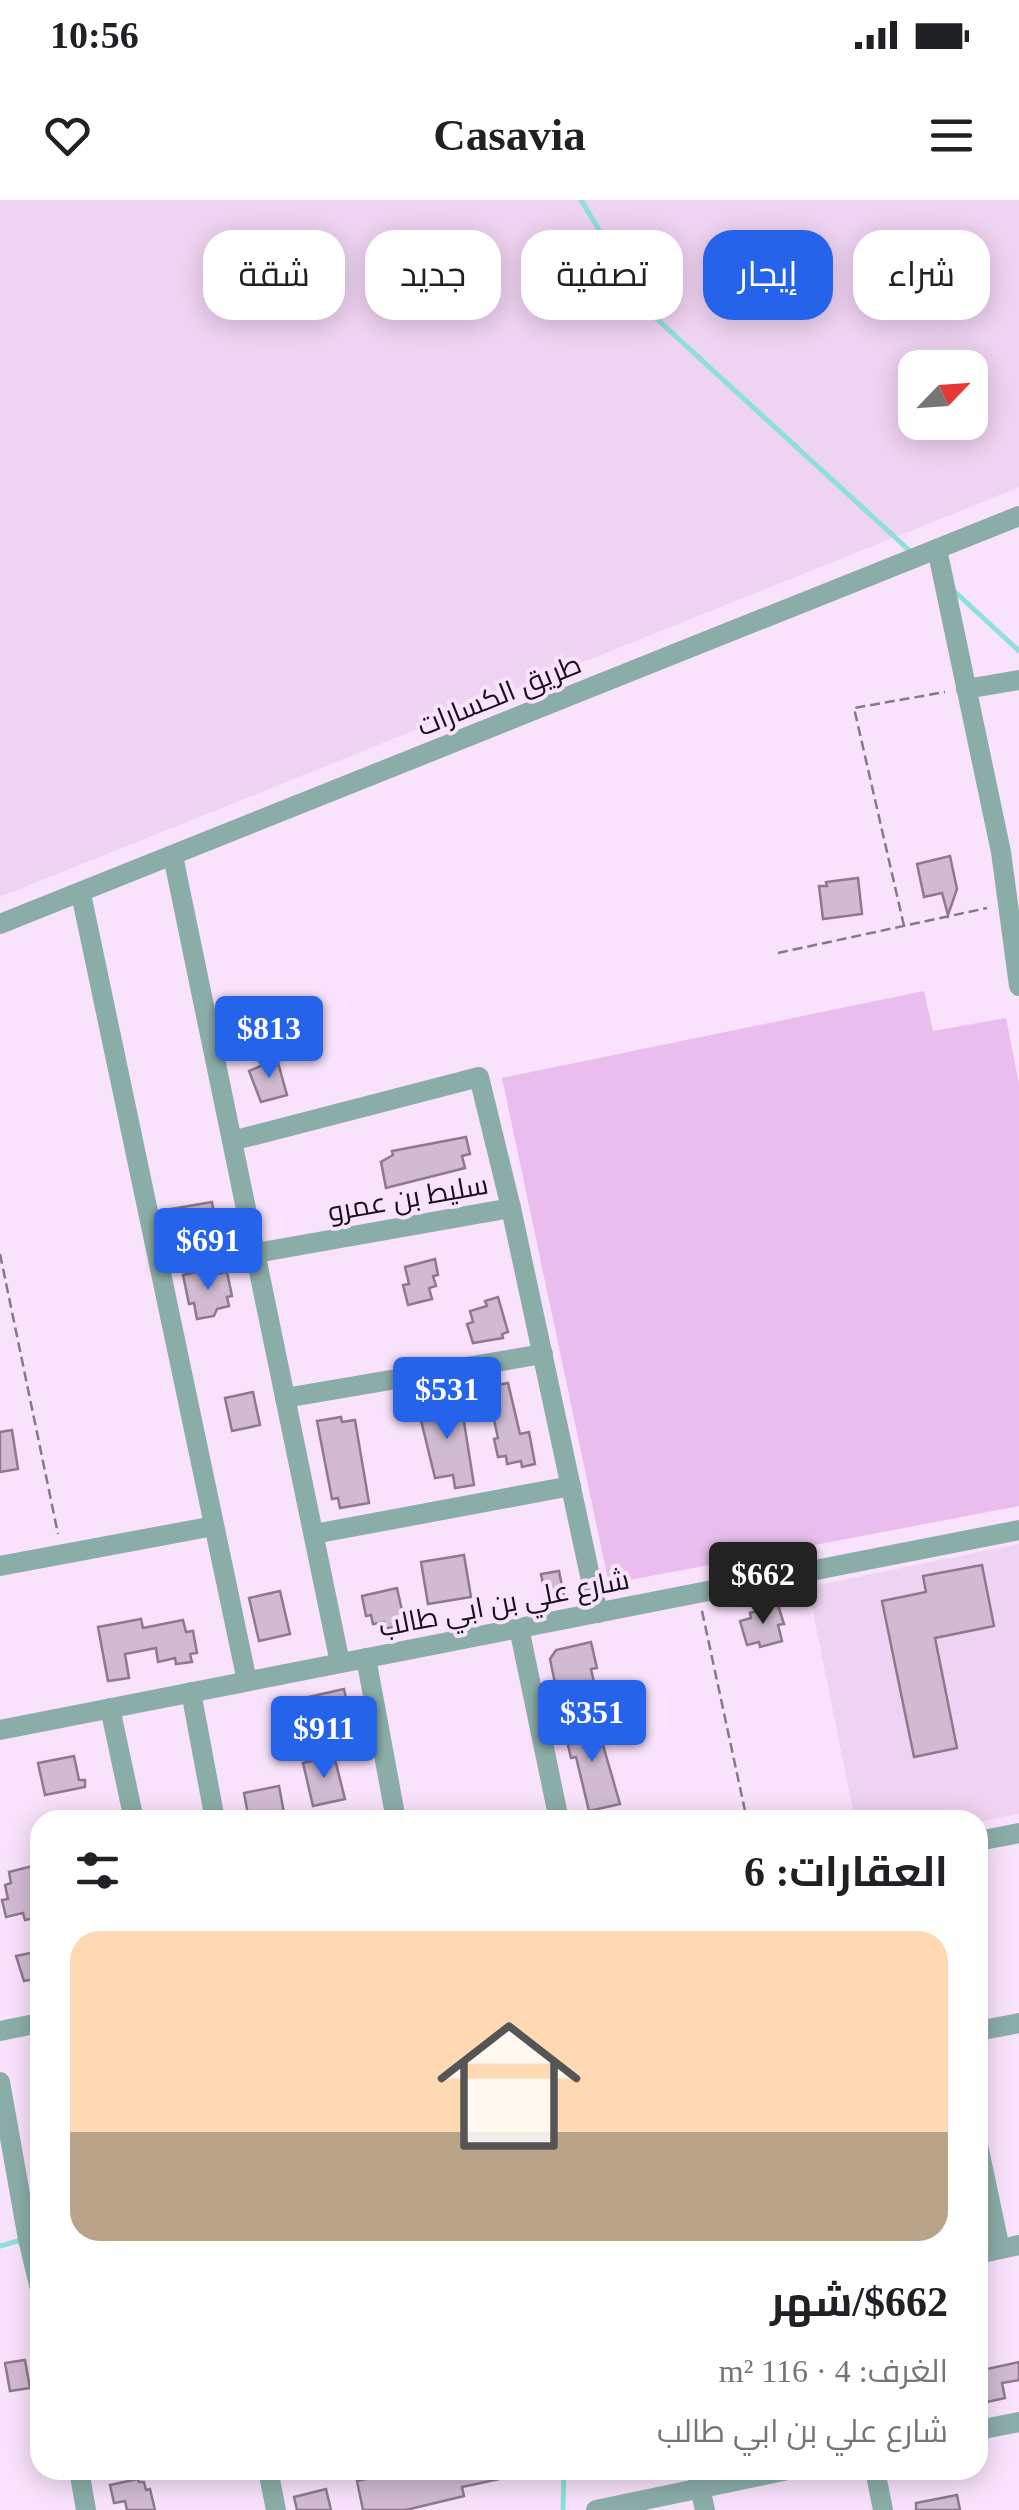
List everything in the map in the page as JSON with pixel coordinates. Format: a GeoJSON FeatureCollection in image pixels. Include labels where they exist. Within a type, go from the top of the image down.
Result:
{"type":"FeatureCollection","features":[{"type":"Feature","properties":{"kind":"street","name":"طريق الكسارات"},"geometry":{"type":"LineString","coordinates":[[0,924],[1019,516]]}},
{"type":"Feature","properties":{"kind":"street"},"geometry":{"type":"LineString","coordinates":[[936,549],[966,689],[1010,846],[1008,903],[1019,986]]}},
{"type":"Feature","properties":{"kind":"street"},"geometry":{"type":"LineString","coordinates":[[966,689],[1019,680]]}},
{"type":"Feature","properties":{"kind":"street"},"geometry":{"type":"LineString","coordinates":[[173,856],[340,1663]]}},
{"type":"Feature","properties":{"kind":"street"},"geometry":{"type":"LineString","coordinates":[[80,894],[247,1681]]}},
{"type":"Feature","properties":{"kind":"street"},"geometry":{"type":"LineString","coordinates":[[232,1142],[480,1077],[598,1613]]}},
{"type":"Feature","properties":{"kind":"street","name":"سليط بن عمرو"},"geometry":{"type":"LineString","coordinates":[[256,1252],[511,1208]]}},
{"type":"Feature","properties":{"kind":"street"},"geometry":{"type":"LineString","coordinates":[[285,1398],[542,1354]]}},
{"type":"Feature","properties":{"kind":"street"},"geometry":{"type":"LineString","coordinates":[[314,1534],[571,1486]]}},
{"type":"Feature","properties":{"kind":"street"},"geometry":{"type":"LineString","coordinates":[[0,1566],[214,1526]]}},
{"type":"Feature","properties":{"kind":"street","name":"شارع علي بن ابي طالب"},"geometry":{"type":"LineString","coordinates":[[0,1730],[1019,1530]]}},
{"type":"Feature","properties":{"kind":"street"},"geometry":{"type":"LineString","coordinates":[[519,1628],[558,1810]]}},
{"type":"Feature","properties":{"kind":"street"},"geometry":{"type":"LineString","coordinates":[[366,1658],[394,1810]]}},
{"type":"Feature","properties":{"kind":"street"},"geometry":{"type":"LineString","coordinates":[[191,1692],[214,1810]]}},
{"type":"Feature","properties":{"kind":"street"},"geometry":{"type":"LineString","coordinates":[[110,1708],[132,1810]]}},
{"type":"Feature","properties":{"kind":"street"},"geometry":{"type":"LineString","coordinates":[[988,1839],[1019,1833]]}},
{"type":"Feature","properties":{"kind":"street"},"geometry":{"type":"LineString","coordinates":[[988,2030],[1019,2023]]}},
{"type":"Feature","properties":{"kind":"street"},"geometry":{"type":"LineString","coordinates":[[0,2031],[30,2025]]}},
{"type":"Feature","properties":{"kind":"street"},"geometry":{"type":"LineString","coordinates":[[0,2082],[30,2247]]}},
{"type":"Feature","properties":{"kind":"street"},"geometry":{"type":"LineString","coordinates":[[988,2176],[1010,2247]]}},
{"type":"Feature","properties":{"kind":"street"},"geometry":{"type":"LineString","coordinates":[[988,2428],[1019,2422]]}},
{"type":"Feature","properties":{"kind":"street"},"geometry":{"type":"LineString","coordinates":[[80,2480],[86,2510]]}},
{"type":"Feature","properties":{"kind":"street"},"geometry":{"type":"LineString","coordinates":[[270,2480],[276,2510]]}},
{"type":"Feature","properties":{"kind":"street"},"geometry":{"type":"LineString","coordinates":[[596,2510],[695,2480]]}},
{"type":"Feature","properties":{"kind":"street"},"geometry":{"type":"LineString","coordinates":[[698,2480],[704,2510]]}},
{"type":"Feature","properties":{"kind":"street"},"geometry":{"type":"LineString","coordinates":[[877,2480],[883,2510]]}},
{"type":"Feature","properties":{"kind":"path"},"geometry":{"type":"LineString","coordinates":[[904,926],[854,708],[966,689]]}},
{"type":"Feature","properties":{"kind":"path"},"geometry":{"type":"LineString","coordinates":[[778,953],[1008,903]]}},
{"type":"Feature","properties":{"kind":"path"},"geometry":{"type":"LineString","coordinates":[[0,1254],[62,1554]]}},
{"type":"Feature","properties":{"kind":"path"},"geometry":{"type":"LineString","coordinates":[[698,1593],[745,1810]]}},
{"type":"Feature","properties":{"kind":"shaded area"},"geometry":{"type":"Polygon","coordinates":[[[0,200],[1019,200],[1019,487],[0,897],[0,200]]]}},
{"type":"Feature","properties":{"kind":"shaded area"},"geometry":{"type":"Polygon","coordinates":[[[924,991],[933,1031],[1006,1018],[1019,1084],[1019,1506],[609,1584],[502,1078],[924,991]]]}},
{"type":"Feature","properties":{"kind":"shaded area"},"geometry":{"type":"Polygon","coordinates":[[[1019,1544],[1019,1814],[988,1820],[988,1810],[853,1810],[808,1587],[1019,1544]]]}},
{"type":"Feature","properties":{"kind":"building"},"geometry":{"type":"Polygon","coordinates":[[[950,856],[957,889],[948,915],[942,893],[924,897],[917,864],[950,856]]]}},
{"type":"Feature","properties":{"kind":"building"},"geometry":{"type":"Polygon","coordinates":[[[858,878],[862,914],[823,919],[819,886],[858,878]]]}},
{"type":"Feature","properties":{"kind":"building"},"geometry":{"type":"Polygon","coordinates":[[[277,1059],[287,1095],[261,1102],[249,1071],[277,1059]]]}},
{"type":"Feature","properties":{"kind":"building"},"geometry":{"type":"Polygon","coordinates":[[[466,1137],[470,1154],[462,1156],[465,1168],[386,1188],[381,1162],[393,1155],[392,1151],[466,1137]]]}},
{"type":"Feature","properties":{"kind":"building"},"geometry":{"type":"Polygon","coordinates":[[[212,1202],[219,1241],[179,1248],[171,1209],[212,1202]]]}},
{"type":"Feature","properties":{"kind":"building"},"geometry":{"type":"Polygon","coordinates":[[[435,1259],[438,1275],[433,1276],[436,1286],[429,1288],[432,1299],[408,1305],[403,1285],[409,1284],[405,1267],[435,1259]]]}},
{"type":"Feature","properties":{"kind":"building"},"geometry":{"type":"Polygon","coordinates":[[[201,1271],[202,1277],[227,1272],[232,1296],[227,1297],[229,1306],[217,1309],[214,1316],[197,1319],[194,1303],[189,1304],[183,1275],[201,1271]]]}},
{"type":"Feature","properties":{"kind":"building"},"geometry":{"type":"Polygon","coordinates":[[[498,1297],[508,1332],[502,1334],[503,1338],[473,1343],[467,1324],[473,1322],[470,1311],[487,1306],[485,1301],[498,1297]]]}},
{"type":"Feature","properties":{"kind":"building"},"geometry":{"type":"Polygon","coordinates":[[[508,1383],[520,1434],[529,1432],[535,1464],[522,1467],[521,1461],[507,1464],[506,1456],[498,1457],[487,1387],[508,1383]]]}},
{"type":"Feature","properties":{"kind":"building"},"geometry":{"type":"Polygon","coordinates":[[[253,1392],[260,1425],[232,1431],[225,1398],[253,1392]]]}},
{"type":"Feature","properties":{"kind":"building"},"geometry":{"type":"Polygon","coordinates":[[[442,1402],[443,1407],[461,1403],[474,1485],[455,1488],[453,1475],[435,1478],[418,1408],[442,1402]]]}},
{"type":"Feature","properties":{"kind":"building"},"geometry":{"type":"Polygon","coordinates":[[[341,1417],[342,1422],[355,1420],[369,1503],[340,1508],[338,1498],[332,1499],[317,1421],[341,1417]]]}},
{"type":"Feature","properties":{"kind":"building"},"geometry":{"type":"Polygon","coordinates":[[[12,1430],[18,1469],[0,1472],[0,1432],[12,1430]]]}},
{"type":"Feature","properties":{"kind":"building"},"geometry":{"type":"Polygon","coordinates":[[[464,1555],[471,1597],[428,1604],[421,1562],[464,1555]]]}},
{"type":"Feature","properties":{"kind":"building"},"geometry":{"type":"Polygon","coordinates":[[[982,1565],[994,1626],[935,1638],[957,1748],[914,1757],[882,1601],[926,1592],[923,1576],[982,1565]]]}},
{"type":"Feature","properties":{"kind":"building"},"geometry":{"type":"Polygon","coordinates":[[[559,1571],[564,1596],[546,1599],[541,1574],[559,1571]]]}},
{"type":"Feature","properties":{"kind":"building"},"geometry":{"type":"Polygon","coordinates":[[[397,1588],[405,1624],[385,1629],[384,1622],[373,1624],[371,1615],[366,1616],[362,1596],[397,1588]]]}},
{"type":"Feature","properties":{"kind":"building"},"geometry":{"type":"Polygon","coordinates":[[[280,1591],[290,1634],[259,1641],[249,1598],[280,1591]]]}},
{"type":"Feature","properties":{"kind":"building"},"geometry":{"type":"Polygon","coordinates":[[[778,1605],[784,1624],[778,1625],[782,1641],[760,1647],[759,1642],[747,1645],[740,1621],[751,1618],[750,1613],[778,1605]]]}},
{"type":"Feature","properties":{"kind":"building"},"geometry":{"type":"Polygon","coordinates":[[[141,1619],[143,1628],[183,1620],[186,1632],[193,1631],[197,1653],[190,1654],[192,1662],[176,1664],[175,1658],[158,1662],[156,1648],[125,1654],[129,1678],[108,1681],[98,1627],[141,1619]]]}},
{"type":"Feature","properties":{"kind":"building"},"geometry":{"type":"Polygon","coordinates":[[[591,1642],[597,1668],[591,1669],[596,1691],[572,1696],[571,1690],[557,1693],[550,1659],[556,1650],[591,1642]]]}},
{"type":"Feature","properties":{"kind":"building"},"geometry":{"type":"Polygon","coordinates":[[[344,1689],[352,1726],[303,1737],[295,1700],[344,1689]]]}},
{"type":"Feature","properties":{"kind":"building"},"geometry":{"type":"Polygon","coordinates":[[[596,1721],[620,1804],[589,1810],[576,1757],[571,1758],[564,1728],[596,1721]]]}},
{"type":"Feature","properties":{"kind":"building"},"geometry":{"type":"Polygon","coordinates":[[[74,1756],[79,1780],[85,1780],[85,1787],[45,1795],[38,1763],[74,1756]]]}},
{"type":"Feature","properties":{"kind":"building"},"geometry":{"type":"Polygon","coordinates":[[[334,1756],[345,1799],[313,1806],[303,1763],[334,1756]]]}},
{"type":"Feature","properties":{"kind":"building"},"geometry":{"type":"Polygon","coordinates":[[[279,1786],[283,1810],[247,1810],[244,1793],[279,1786]]]}},
{"type":"Feature","properties":{"kind":"building"},"geometry":{"type":"Polygon","coordinates":[[[30,1867],[30,1919],[25,1920],[23,1913],[6,1917],[2,1900],[8,1899],[5,1885],[11,1883],[9,1872],[30,1867]]]}},
{"type":"Feature","properties":{"kind":"building"},"geometry":{"type":"Polygon","coordinates":[[[30,1953],[30,1980],[24,1981],[16,1956],[30,1953]]]}},
{"type":"Feature","properties":{"kind":"building"},"geometry":{"type":"Polygon","coordinates":[[[25,2360],[30,2388],[10,2391],[5,2363],[25,2360]]]}},
{"type":"Feature","properties":{"kind":"building"},"geometry":{"type":"Polygon","coordinates":[[[1019,2362],[1019,2380],[1002,2383],[1005,2398],[988,2402],[988,2369],[1019,2362]]]}},
{"type":"Feature","properties":{"kind":"building"},"geometry":{"type":"Polygon","coordinates":[[[495,2480],[462,2487],[464,2496],[406,2510],[363,2510],[357,2481],[495,2480]]]}},
{"type":"Feature","properties":{"kind":"building"},"geometry":{"type":"Polygon","coordinates":[[[144,2482],[146,2490],[150,2489],[155,2510],[127,2510],[125,2501],[114,2503],[110,2485],[144,2482]]]}},
{"type":"Feature","properties":{"kind":"building"},"geometry":{"type":"Polygon","coordinates":[[[326,2489],[331,2510],[297,2510],[294,2497],[326,2489]]]}},
{"type":"Feature","properties":{"kind":"building"},"geometry":{"type":"Polygon","coordinates":[[[957,2495],[960,2510],[916,2510],[916,2503],[957,2495]]]}},
{"type":"Feature","properties":{"kind":"waterway"},"geometry":{"type":"LineString","coordinates":[[581,200],[647,310],[911,552]]}},
{"type":"Feature","properties":{"kind":"waterway"},"geometry":{"type":"LineString","coordinates":[[953,590],[1019,651]]}},
{"type":"Feature","properties":{"kind":"waterway"},"geometry":{"type":"LineString","coordinates":[[0,2246],[21,2240]]}},
{"type":"Feature","properties":{"kind":"waterway"},"geometry":{"type":"LineString","coordinates":[[563,2510],[564,2480]]}}]}
